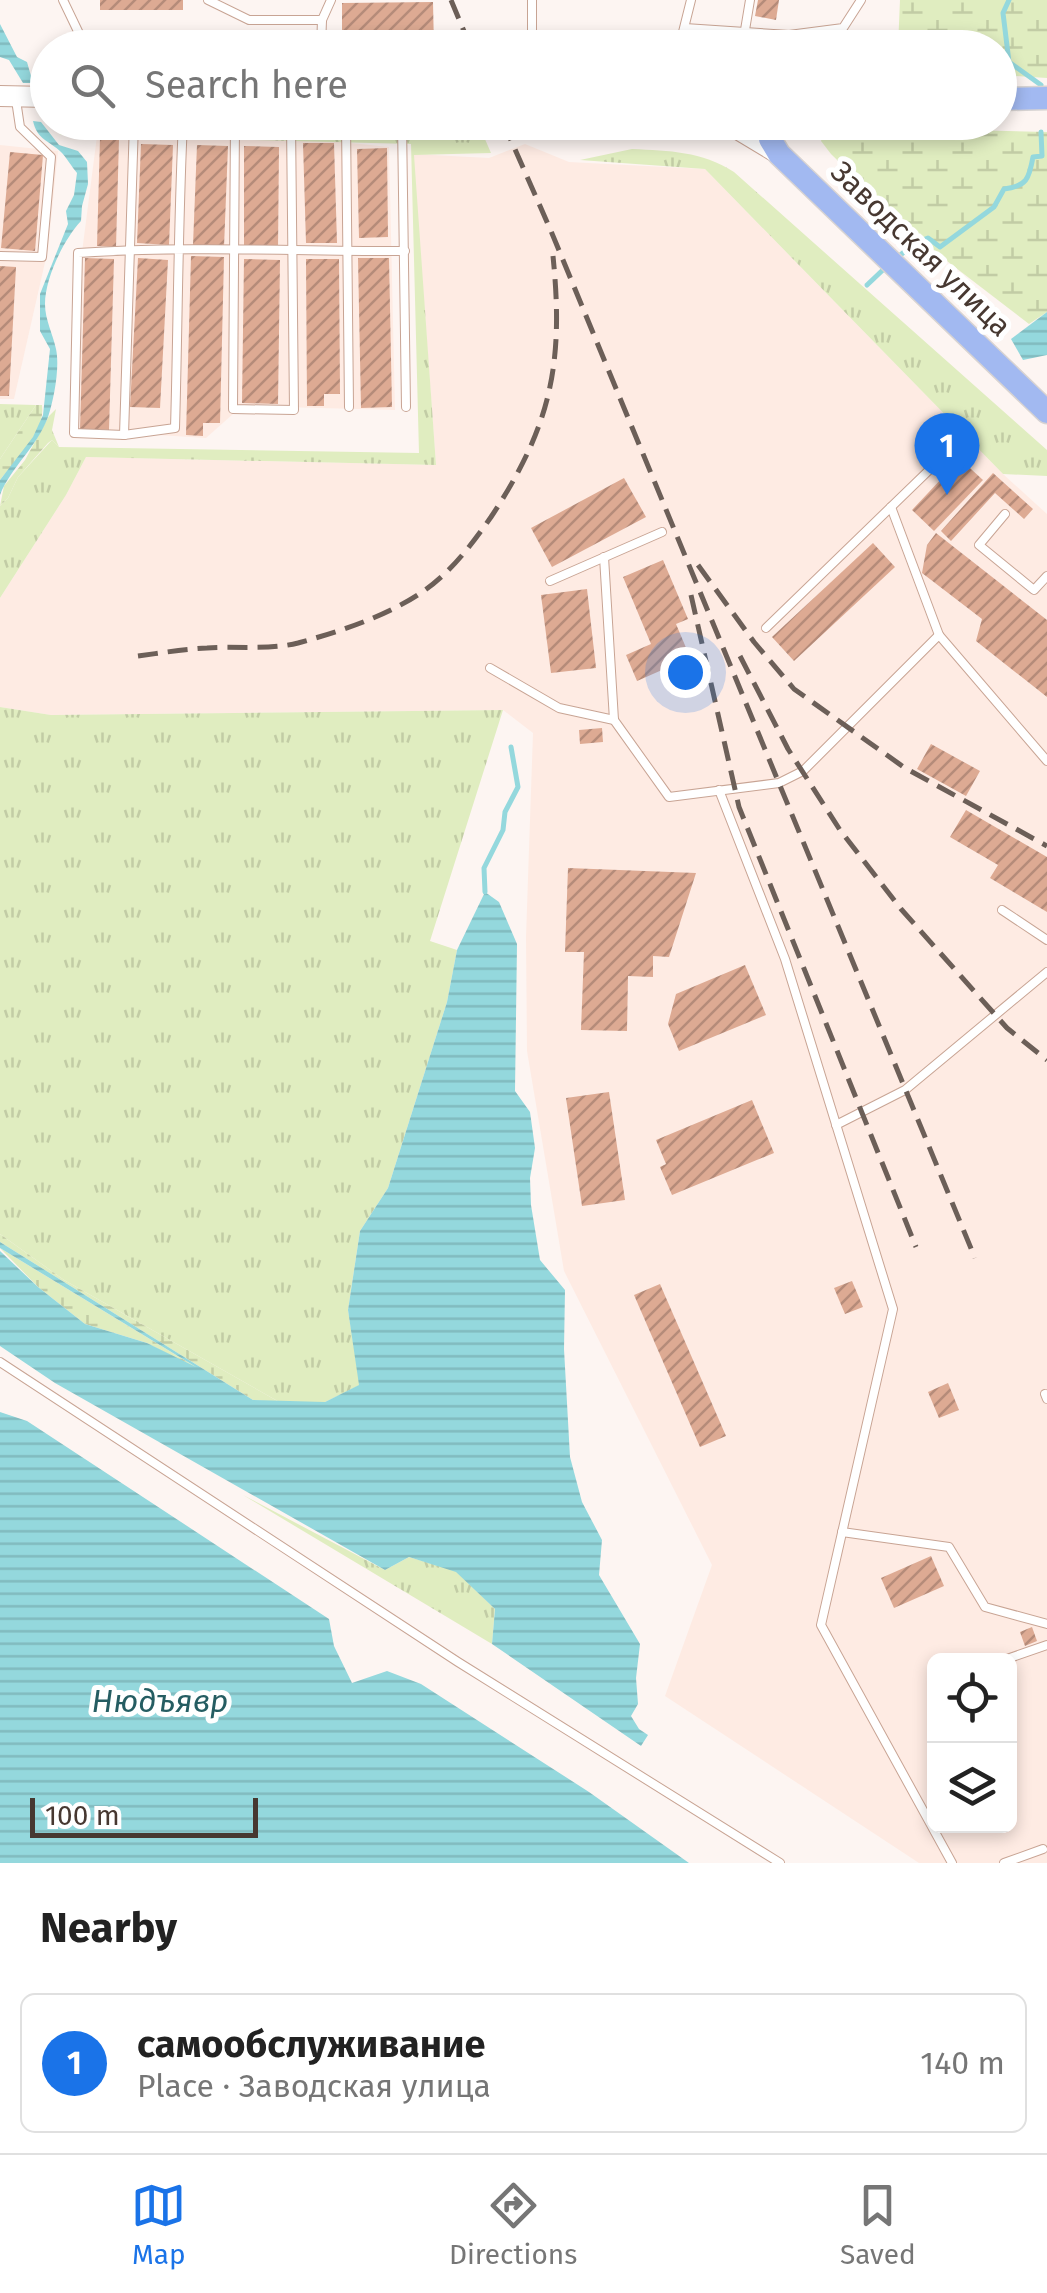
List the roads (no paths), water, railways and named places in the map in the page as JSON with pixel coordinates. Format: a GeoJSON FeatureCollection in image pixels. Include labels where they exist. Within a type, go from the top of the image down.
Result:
{"type":"FeatureCollection","features":[{"type":"Feature","properties":{"kind":"main road"},"geometry":{"type":"LineString","coordinates":[[1017,99],[1047,98]]}},
{"type":"Feature","properties":{"kind":"main road"},"geometry":{"type":"LineString","coordinates":[[756,140],[779,154]]}},
{"type":"Feature","properties":{"kind":"main road"},"geometry":{"type":"LineString","coordinates":[[771,140],[779,154]]}},
{"type":"Feature","properties":{"kind":"main road","name":"Заводская улица"},"geometry":{"type":"LineString","coordinates":[[779,154],[1047,412]]}},
{"type":"Feature","properties":{"kind":"lane"},"geometry":{"type":"LineString","coordinates":[[63,0],[77,30]]}},
{"type":"Feature","properties":{"kind":"lane"},"geometry":{"type":"LineString","coordinates":[[208,0],[250,20],[322,20]]}},
{"type":"Feature","properties":{"kind":"lane"},"geometry":{"type":"LineString","coordinates":[[322,30],[331,0]]}},
{"type":"Feature","properties":{"kind":"lane"},"geometry":{"type":"LineString","coordinates":[[532,0],[532,30]]}},
{"type":"Feature","properties":{"kind":"lane"},"geometry":{"type":"LineString","coordinates":[[690,0],[685,28],[715,30]]}},
{"type":"Feature","properties":{"kind":"lane"},"geometry":{"type":"LineString","coordinates":[[745,30],[750,0]]}},
{"type":"Feature","properties":{"kind":"lane"},"geometry":{"type":"LineString","coordinates":[[825,30],[843,28],[862,0]]}},
{"type":"Feature","properties":{"kind":"lane"},"geometry":{"type":"LineString","coordinates":[[8,96],[20,127],[30,137]]}},
{"type":"Feature","properties":{"kind":"lane"},"geometry":{"type":"LineString","coordinates":[[0,256],[42,256],[51,157],[33,140]]}},
{"type":"Feature","properties":{"kind":"lane"},"geometry":{"type":"LineString","coordinates":[[124,434],[133,140]]}},
{"type":"Feature","properties":{"kind":"lane"},"geometry":{"type":"LineString","coordinates":[[183,140],[180,250],[175,428],[124,434],[74,433],[78,253],[130,250],[180,250],[234,250],[292,251],[404,251]]}},
{"type":"Feature","properties":{"kind":"lane"},"geometry":{"type":"LineString","coordinates":[[235,140],[233,409],[294,410],[291,140]]}},
{"type":"Feature","properties":{"kind":"lane"},"geometry":{"type":"LineString","coordinates":[[346,140],[349,408]]}},
{"type":"Feature","properties":{"kind":"lane"},"geometry":{"type":"LineString","coordinates":[[402,140],[406,407]]}},
{"type":"Feature","properties":{"kind":"lane"},"geometry":{"type":"LineString","coordinates":[[766,628],[955,446]]}},
{"type":"Feature","properties":{"kind":"lane"},"geometry":{"type":"LineString","coordinates":[[891,507],[939,635],[1047,761]]}},
{"type":"Feature","properties":{"kind":"lane"},"geometry":{"type":"LineString","coordinates":[[1005,514],[979,545],[1034,590],[1047,576]]}},
{"type":"Feature","properties":{"kind":"lane"},"geometry":{"type":"LineString","coordinates":[[550,581],[662,532]]}},
{"type":"Feature","properties":{"kind":"lane"},"geometry":{"type":"LineString","coordinates":[[604,558],[614,720],[669,797],[779,783],[802,771],[939,635]]}},
{"type":"Feature","properties":{"kind":"lane"},"geometry":{"type":"LineString","coordinates":[[490,668],[558,708],[614,720]]}},
{"type":"Feature","properties":{"kind":"lane"},"geometry":{"type":"LineString","coordinates":[[719,790],[784,960],[893,1308],[821,1625],[952,1863]]}},
{"type":"Feature","properties":{"kind":"lane"},"geometry":{"type":"LineString","coordinates":[[1002,910],[1047,940]]}},
{"type":"Feature","properties":{"kind":"lane"},"geometry":{"type":"LineString","coordinates":[[836,1125],[905,1090],[1047,972]]}},
{"type":"Feature","properties":{"kind":"lane"},"geometry":{"type":"LineString","coordinates":[[0,1362],[442,1652],[780,1863]]}},
{"type":"Feature","properties":{"kind":"lane"},"geometry":{"type":"LineString","coordinates":[[842,1532],[949,1547],[985,1607],[1047,1624]]}},
{"type":"Feature","properties":{"kind":"lane"},"geometry":{"type":"LineString","coordinates":[[1017,1655],[1047,1645]]}},
{"type":"Feature","properties":{"kind":"lane"},"geometry":{"type":"LineString","coordinates":[[1004,1863],[1043,1849]]}},
{"type":"Feature","properties":{"kind":"water"},"geometry":{"type":"Polygon","coordinates":[[[0,24],[17,57],[27,62],[30,83],[23,83],[9,60],[0,57],[0,24]]]}},
{"type":"Feature","properties":{"kind":"water"},"geometry":{"type":"Polygon","coordinates":[[[46,140],[78,151],[87,162],[88,184],[81,221],[57,260],[46,294],[46,316],[57,356],[56,383],[43,428],[0,495],[0,480],[33,437],[43,415],[50,349],[40,331],[40,294],[68,224],[66,211],[74,195],[77,173],[46,140]]]}},
{"type":"Feature","properties":{"kind":"water"},"geometry":{"type":"Polygon","coordinates":[[[1047,312],[1047,355],[1023,360],[1011,339],[1047,312]]]}},
{"type":"Feature","properties":{"kind":"water"},"geometry":{"type":"Polygon","coordinates":[[[485,892],[499,902],[517,944],[515,1091],[530,1112],[535,1148],[531,1205],[540,1260],[565,1290],[570,1457],[582,1502],[602,1540],[599,1575],[640,1644],[638,1704],[631,1716],[648,1735],[641,1746],[492,1644],[495,1609],[456,1572],[409,1557],[385,1570],[55,1383],[0,1346],[0,1251],[85,1324],[147,1343],[196,1367],[0,1248],[0,1242],[253,1400],[325,1402],[359,1385],[348,1310],[360,1231],[388,1188],[447,1002],[457,950],[485,892]]]}},
{"type":"Feature","properties":{"kind":"water","name":"Нюдъявр"},"geometry":{"type":"Polygon","coordinates":[[[0,1412],[27,1421],[329,1619],[334,1646],[352,1683],[387,1671],[421,1684],[589,1792],[689,1863],[0,1863],[0,1412]]]}},
{"type":"Feature","properties":{"kind":"waterway"},"geometry":{"type":"LineString","coordinates":[[1005,30],[1003,13],[1009,0]]}},
{"type":"Feature","properties":{"kind":"waterway"},"geometry":{"type":"LineString","coordinates":[[1017,68],[1041,85]]}},
{"type":"Feature","properties":{"kind":"waterway"},"geometry":{"type":"LineString","coordinates":[[898,257],[928,238],[940,247],[994,207],[1004,189],[1022,183],[1033,157],[1042,156],[1041,132]]}},
{"type":"Feature","properties":{"kind":"waterway"},"geometry":{"type":"LineString","coordinates":[[867,285],[886,267]]}},
{"type":"Feature","properties":{"kind":"waterway"},"geometry":{"type":"LineString","coordinates":[[485,892],[484,868],[518,787],[511,747]]}},
{"type":"Feature","properties":{"kind":"railway"},"geometry":{"type":"LineString","coordinates":[[451,0],[464,30]]}},
{"type":"Feature","properties":{"kind":"railway"},"geometry":{"type":"LineString","coordinates":[[511,140],[975,1258]]}},
{"type":"Feature","properties":{"kind":"railway"},"geometry":{"type":"LineString","coordinates":[[138,656],[298,643],[380,615],[444,575],[491,517],[528,453],[540,423],[554,362],[553,256]]}},
{"type":"Feature","properties":{"kind":"railway"},"geometry":{"type":"LineString","coordinates":[[698,565],[794,689],[905,768],[1047,846]]}},
{"type":"Feature","properties":{"kind":"railway"},"geometry":{"type":"LineString","coordinates":[[691,595],[739,807],[916,1247]]}},
{"type":"Feature","properties":{"kind":"railway"},"geometry":{"type":"LineString","coordinates":[[740,656],[788,749],[840,830],[901,909],[1007,1028],[1047,1060]]}},
{"type":"Feature","properties":{"kind":"place","name":"самообслуживание"},"geometry":{"type":"Point","coordinates":[947,495]}}]}
